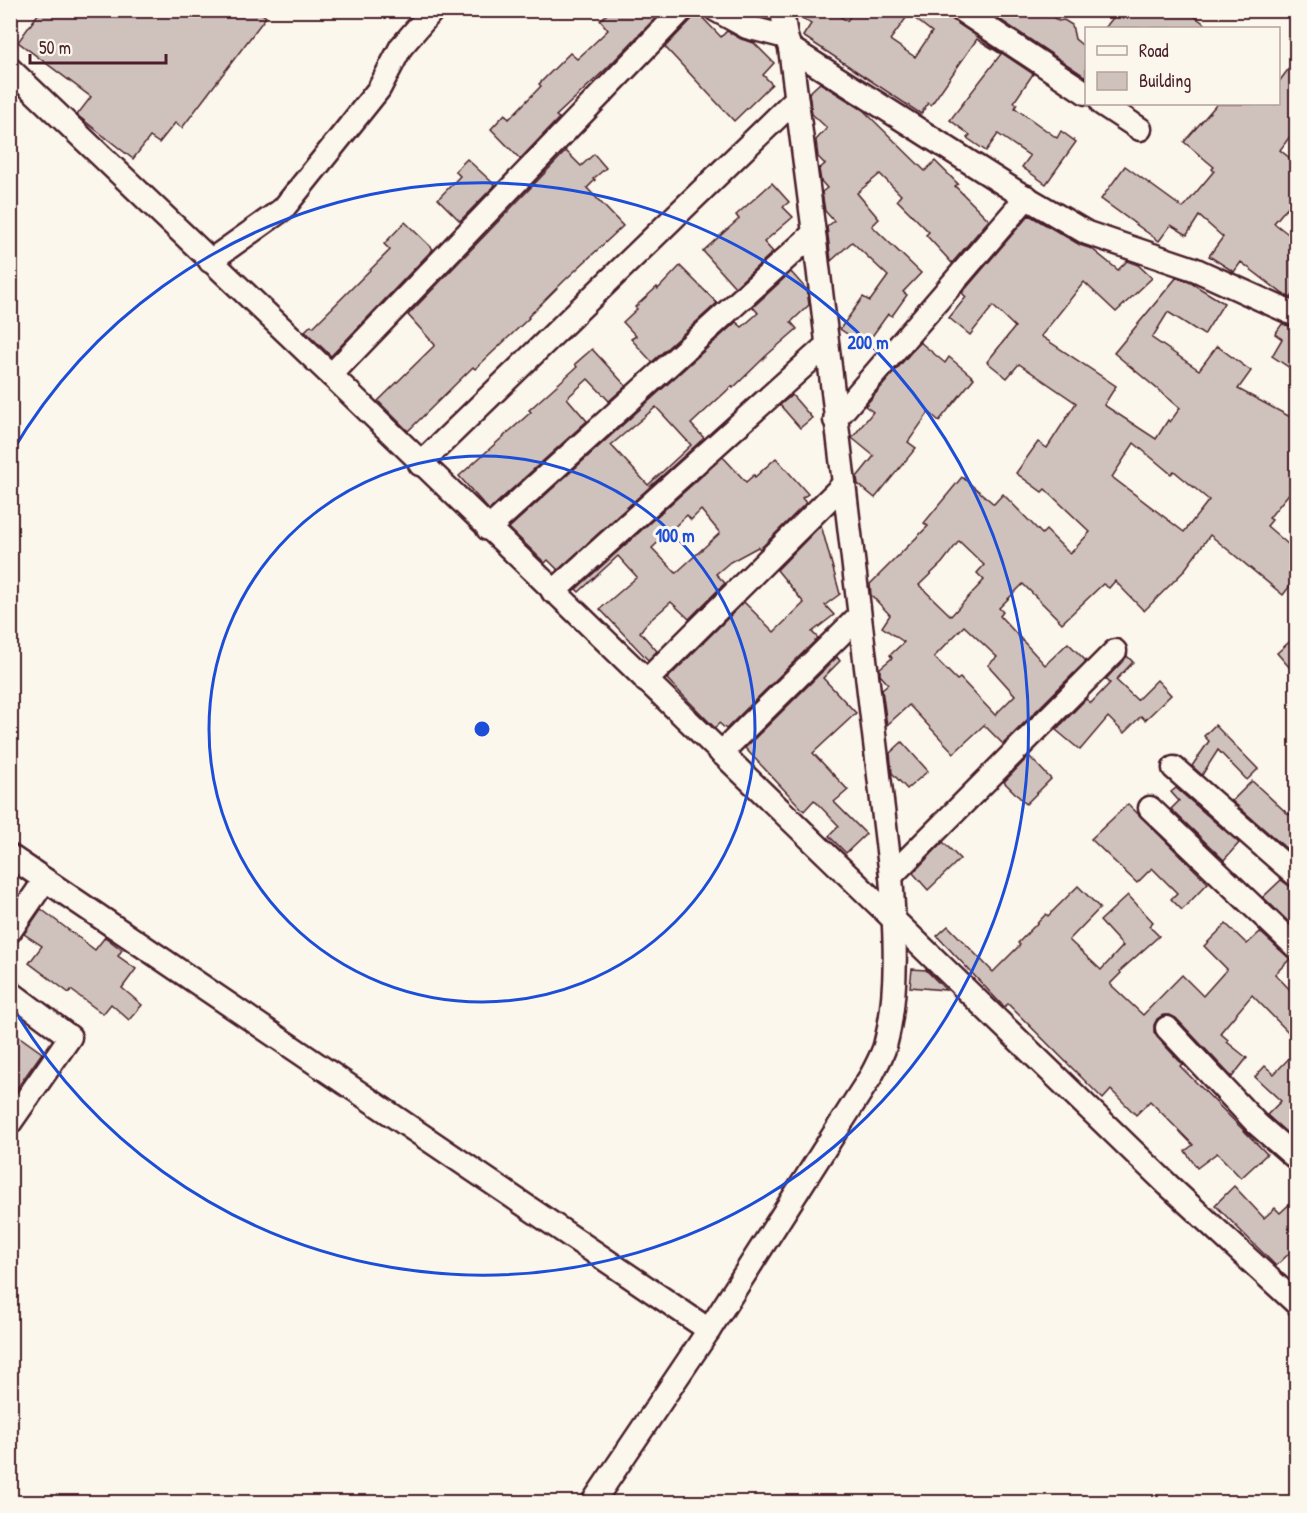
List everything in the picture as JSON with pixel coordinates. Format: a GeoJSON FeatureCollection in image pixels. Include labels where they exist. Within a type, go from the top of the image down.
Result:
{"type":"FeatureCollection","features":[{"type":"Feature","properties":{"kind":"street"},"geometry":{"type":"LineString","coordinates":[[210,261],[283,210],[379,89],[401,47],[433,10]]}},
{"type":"Feature","properties":{"kind":"street"},"geometry":{"type":"LineString","coordinates":[[331,375],[682,10]]}},
{"type":"Feature","properties":{"kind":"street"},"geometry":{"type":"LineString","coordinates":[[716,10],[747,27],[788,42],[1027,198],[1087,233],[1194,269],[1296,315]]}},
{"type":"Feature","properties":{"kind":"street"},"geometry":{"type":"LineString","coordinates":[[593,1503],[709,1330],[872,1076],[884,1049],[893,1009],[894,920],[891,876],[814,233],[782,10]]}},
{"type":"Feature","properties":{"kind":"street"},"geometry":{"type":"LineString","coordinates":[[961,10],[1085,92]]}},
{"type":"Feature","properties":{"kind":"street"},"geometry":{"type":"LineString","coordinates":[[10,69],[331,375],[420,464],[1168,1185],[1296,1302]]}},
{"type":"Feature","properties":{"kind":"street"},"geometry":{"type":"LineString","coordinates":[[420,464],[796,99]]}},
{"type":"Feature","properties":{"kind":"street"},"geometry":{"type":"LineString","coordinates":[[1104,105],[1140,129]]}},
{"type":"Feature","properties":{"kind":"street"},"geometry":{"type":"LineString","coordinates":[[835,420],[1027,198]]}},
{"type":"Feature","properties":{"kind":"street"},"geometry":{"type":"LineString","coordinates":[[488,529],[814,233]]}},
{"type":"Feature","properties":{"kind":"street"},"geometry":{"type":"LineString","coordinates":[[554,592],[827,345]]}},
{"type":"Feature","properties":{"kind":"street"},"geometry":{"type":"LineString","coordinates":[[646,681],[843,484]]}},
{"type":"Feature","properties":{"kind":"street"},"geometry":{"type":"LineString","coordinates":[[721,753],[859,616]]}},
{"type":"Feature","properties":{"kind":"street"},"geometry":{"type":"LineString","coordinates":[[891,876],[1115,651]]}},
{"type":"Feature","properties":{"kind":"street"},"geometry":{"type":"LineString","coordinates":[[1174,768],[1296,875]]}},
{"type":"Feature","properties":{"kind":"street"},"geometry":{"type":"LineString","coordinates":[[1150,807],[1296,947]]}},
{"type":"Feature","properties":{"kind":"street"},"geometry":{"type":"LineString","coordinates":[[10,856],[709,1330]]}},
{"type":"Feature","properties":{"kind":"street"},"geometry":{"type":"LineString","coordinates":[[10,931],[45,880]]}},
{"type":"Feature","properties":{"kind":"street"},"geometry":{"type":"LineString","coordinates":[[10,992],[70,1037],[10,1123]]}},
{"type":"Feature","properties":{"kind":"street"},"geometry":{"type":"LineString","coordinates":[[1167,1028],[1257,1124],[1296,1158]]}},
{"type":"Feature","properties":{"kind":"building"},"geometry":{"type":"Polygon","coordinates":[[[41,10],[257,10],[266,17],[182,128],[175,123],[159,143],[150,137],[133,159],[77,115],[91,97],[18,42],[41,10]]]}},
{"type":"Feature","properties":{"kind":"building"},"geometry":{"type":"Polygon","coordinates":[[[612,10],[663,10],[556,116],[559,118],[520,159],[491,129],[505,114],[509,119],[570,53],[577,59],[608,30],[600,20],[612,10]]]}},
{"type":"Feature","properties":{"kind":"building"},"geometry":{"type":"Polygon","coordinates":[[[695,10],[721,37],[727,31],[754,43],[774,63],[763,75],[772,84],[734,121],[665,47],[692,19],[695,10]]]}},
{"type":"Feature","properties":{"kind":"building"},"geometry":{"type":"Polygon","coordinates":[[[796,10],[830,10],[847,21],[854,10],[948,10],[949,16],[954,21],[1033,74],[1014,102],[1017,104],[1015,108],[1057,138],[1061,131],[1076,142],[1046,184],[1022,167],[1030,156],[998,134],[986,151],[967,138],[970,135],[950,120],[1001,54],[977,39],[931,105],[928,103],[921,114],[803,36],[811,24],[796,14],[796,10]],[[909,14],[890,40],[915,57],[932,32],[909,14]]]}},
{"type":"Feature","properties":{"kind":"building"},"geometry":{"type":"Polygon","coordinates":[[[986,10],[1044,10],[1058,21],[1064,20],[1072,25],[1075,39],[1085,47],[1085,76],[986,10]]]}},
{"type":"Feature","properties":{"kind":"building"},"geometry":{"type":"Polygon","coordinates":[[[1119,10],[1186,10],[1209,27],[1106,27],[1119,10]]]}},
{"type":"Feature","properties":{"kind":"building"},"geometry":{"type":"Polygon","coordinates":[[[1296,59],[1296,128],[1280,150],[1296,163],[1296,197],[1274,223],[1296,240],[1296,291],[1291,298],[1241,262],[1234,272],[1209,256],[1223,237],[1199,216],[1187,235],[1171,225],[1159,241],[1101,199],[1125,166],[1183,208],[1214,171],[1212,169],[1214,167],[1184,142],[1216,105],[1280,105],[1280,80],[1296,59]]]}},
{"type":"Feature","properties":{"kind":"building"},"geometry":{"type":"Polygon","coordinates":[[[820,83],[863,110],[925,171],[935,161],[958,184],[955,186],[989,220],[952,263],[926,235],[929,232],[897,200],[901,195],[880,174],[857,193],[879,219],[872,226],[921,273],[903,292],[907,295],[892,316],[888,314],[865,346],[840,329],[863,297],[870,301],[888,276],[852,242],[831,261],[827,227],[834,221],[825,211],[822,192],[827,188],[821,181],[819,169],[825,164],[818,157],[816,140],[827,128],[812,114],[809,93],[820,83]]]}},
{"type":"Feature","properties":{"kind":"building"},"geometry":{"type":"Polygon","coordinates":[[[566,151],[581,166],[594,154],[606,168],[593,179],[595,180],[587,188],[623,226],[408,431],[378,401],[435,345],[408,315],[566,151]]]}},
{"type":"Feature","properties":{"kind":"building"},"geometry":{"type":"Polygon","coordinates":[[[467,159],[495,185],[460,221],[438,199],[460,176],[455,171],[467,159]]]}},
{"type":"Feature","properties":{"kind":"building"},"geometry":{"type":"Polygon","coordinates":[[[772,183],[789,202],[783,207],[793,217],[764,242],[773,252],[735,287],[703,251],[739,219],[736,215],[772,183]]]}},
{"type":"Feature","properties":{"kind":"building"},"geometry":{"type":"Polygon","coordinates":[[[1029,215],[1080,245],[1092,249],[1118,270],[1127,261],[1138,265],[1152,278],[1116,312],[1084,282],[1041,336],[1116,386],[1104,405],[1156,439],[1168,420],[1170,422],[1180,408],[1114,353],[1177,277],[1224,303],[1204,335],[1168,312],[1152,338],[1199,370],[1217,346],[1251,371],[1238,389],[1296,420],[1296,485],[1269,518],[1272,520],[1267,526],[1296,551],[1296,578],[1283,595],[1210,535],[1183,572],[1144,611],[1115,581],[1109,588],[1103,584],[1062,623],[1023,584],[999,608],[1003,612],[1000,616],[1045,665],[1068,643],[1086,661],[1003,744],[984,725],[954,753],[909,705],[887,725],[882,689],[888,684],[880,675],[880,668],[892,658],[890,655],[904,642],[882,627],[890,615],[871,595],[870,584],[928,526],[924,523],[962,477],[994,504],[1003,494],[1042,534],[1046,530],[1070,554],[1090,532],[1045,489],[1042,492],[1016,473],[1038,442],[1047,448],[1076,403],[1019,364],[1007,378],[987,362],[1015,327],[993,306],[970,335],[949,318],[966,297],[962,293],[1029,215]],[[1134,443],[1112,477],[1184,532],[1209,500],[1174,471],[1171,474],[1134,443]],[[959,541],[942,563],[919,585],[951,616],[984,580],[977,573],[984,565],[959,541]],[[964,626],[934,657],[957,680],[960,678],[995,715],[1015,695],[988,665],[997,657],[964,626]]]}},
{"type":"Feature","properties":{"kind":"building"},"geometry":{"type":"Polygon","coordinates":[[[405,222],[433,249],[331,356],[305,331],[311,325],[313,327],[390,250],[384,244],[405,222]]]}},
{"type":"Feature","properties":{"kind":"building"},"geometry":{"type":"Polygon","coordinates":[[[680,266],[717,303],[652,362],[631,339],[636,336],[623,322],[637,309],[635,307],[657,287],[658,289],[680,266]]]}},
{"type":"Feature","properties":{"kind":"building"},"geometry":{"type":"Polygon","coordinates":[[[791,272],[807,290],[809,305],[791,322],[797,329],[691,424],[704,438],[558,570],[548,560],[545,563],[509,528],[736,322],[742,327],[758,313],[753,307],[791,272]],[[656,407],[611,445],[648,485],[691,445],[656,407]]]}},
{"type":"Feature","properties":{"kind":"building"},"geometry":{"type":"Polygon","coordinates":[[[1282,324],[1296,328],[1296,372],[1272,356],[1282,339],[1275,334],[1282,324]]]}},
{"type":"Feature","properties":{"kind":"building"},"geometry":{"type":"Polygon","coordinates":[[[920,342],[945,363],[949,357],[974,378],[939,421],[929,412],[908,442],[916,448],[875,498],[858,484],[857,477],[874,456],[852,438],[873,412],[865,406],[920,342]]]}},
{"type":"Feature","properties":{"kind":"building"},"geometry":{"type":"Polygon","coordinates":[[[592,349],[626,386],[609,401],[588,379],[567,398],[587,421],[489,510],[459,476],[531,412],[529,410],[577,367],[575,364],[592,349]]]}},
{"type":"Feature","properties":{"kind":"building"},"geometry":{"type":"Polygon","coordinates":[[[792,395],[812,418],[800,428],[780,405],[792,395]]]}},
{"type":"Feature","properties":{"kind":"building"},"geometry":{"type":"Polygon","coordinates":[[[723,457],[746,482],[776,458],[808,494],[802,498],[806,503],[760,549],[758,547],[730,562],[716,574],[725,583],[689,619],[671,602],[646,624],[640,632],[657,651],[648,660],[600,609],[637,577],[618,556],[579,592],[576,589],[723,457]],[[701,510],[691,520],[687,515],[652,548],[676,573],[720,533],[701,510]]]}},
{"type":"Feature","properties":{"kind":"building"},"geometry":{"type":"Polygon","coordinates":[[[821,525],[840,594],[825,605],[834,615],[812,632],[818,638],[726,729],[719,723],[715,728],[667,679],[744,602],[774,632],[804,603],[777,570],[821,525]]]}},
{"type":"Feature","properties":{"kind":"building"},"geometry":{"type":"Polygon","coordinates":[[[1296,636],[1296,675],[1277,653],[1296,636]]]}},
{"type":"Feature","properties":{"kind":"building"},"geometry":{"type":"Polygon","coordinates":[[[1127,656],[1133,662],[1116,680],[1137,700],[1157,680],[1171,695],[1145,720],[1141,716],[1124,733],[1108,717],[1080,750],[1056,730],[1086,699],[1091,703],[1110,683],[1106,679],[1127,656]]]}},
{"type":"Feature","properties":{"kind":"building"},"geometry":{"type":"Polygon","coordinates":[[[837,657],[840,661],[823,678],[856,713],[813,753],[848,790],[834,802],[866,834],[846,853],[829,836],[839,826],[814,800],[804,811],[745,748],[837,657]]]}},
{"type":"Feature","properties":{"kind":"building"},"geometry":{"type":"Polygon","coordinates":[[[1215,725],[1258,769],[1247,780],[1218,750],[1202,775],[1192,766],[1209,741],[1204,736],[1215,725]]]}},
{"type":"Feature","properties":{"kind":"building"},"geometry":{"type":"Polygon","coordinates":[[[902,742],[928,771],[907,789],[892,773],[890,753],[902,742]]]}},
{"type":"Feature","properties":{"kind":"building"},"geometry":{"type":"Polygon","coordinates":[[[1029,756],[1051,779],[1026,804],[1004,782],[1029,756]]]}},
{"type":"Feature","properties":{"kind":"building"},"geometry":{"type":"Polygon","coordinates":[[[1252,781],[1289,815],[1296,807],[1296,857],[1232,801],[1252,781]]]}},
{"type":"Feature","properties":{"kind":"building"},"geometry":{"type":"Polygon","coordinates":[[[1176,788],[1239,843],[1224,860],[1171,809],[1179,801],[1171,792],[1176,788]]]}},
{"type":"Feature","properties":{"kind":"building"},"geometry":{"type":"Polygon","coordinates":[[[1128,804],[1208,883],[1182,910],[1171,899],[1177,893],[1152,868],[1137,883],[1091,839],[1128,804]]]}},
{"type":"Feature","properties":{"kind":"building"},"geometry":{"type":"Polygon","coordinates":[[[943,842],[960,859],[928,890],[913,873],[943,842]]]}},
{"type":"Feature","properties":{"kind":"building"},"geometry":{"type":"Polygon","coordinates":[[[1281,880],[1296,888],[1296,929],[1263,897],[1281,880]]]}},
{"type":"Feature","properties":{"kind":"building"},"geometry":{"type":"Polygon","coordinates":[[[1078,886],[1100,908],[1069,940],[1101,970],[1123,946],[1100,921],[1128,895],[1153,922],[1149,926],[1159,936],[1120,971],[1121,973],[1110,984],[1143,1015],[1182,975],[1203,996],[1227,969],[1204,946],[1226,924],[1247,944],[1260,932],[1290,959],[1275,974],[1296,996],[1296,1040],[1252,995],[1220,1033],[1228,1040],[1227,1042],[1247,1058],[1232,1077],[1176,1018],[1163,1015],[1154,1025],[1157,1037],[1182,1064],[1180,1066],[1267,1154],[1241,1178],[1217,1153],[1197,1168],[1185,1151],[1193,1145],[1150,1101],[1136,1115],[1111,1090],[1103,1099],[1008,1004],[1004,1007],[937,936],[948,926],[993,972],[1046,914],[1048,916],[1078,886]]]}},
{"type":"Feature","properties":{"kind":"building"},"geometry":{"type":"Polygon","coordinates":[[[41,909],[95,950],[105,937],[122,950],[118,956],[136,969],[122,988],[142,1005],[129,1020],[111,1004],[103,1014],[71,990],[69,993],[29,963],[42,946],[24,934],[41,909]]]}},
{"type":"Feature","properties":{"kind":"building"},"geometry":{"type":"Polygon","coordinates":[[[912,969],[926,970],[946,990],[910,987],[912,969]]]}},
{"type":"Feature","properties":{"kind":"building"},"geometry":{"type":"Polygon","coordinates":[[[10,1030],[42,1053],[10,1098],[10,1030]]]}},
{"type":"Feature","properties":{"kind":"building"},"geometry":{"type":"Polygon","coordinates":[[[1296,1051],[1296,1141],[1267,1115],[1281,1101],[1255,1077],[1265,1066],[1274,1074],[1296,1051]]]}},
{"type":"Feature","properties":{"kind":"building"},"geometry":{"type":"Polygon","coordinates":[[[1234,1186],[1264,1218],[1275,1208],[1280,1213],[1296,1198],[1296,1247],[1276,1266],[1215,1205],[1234,1186]]]}}]}
